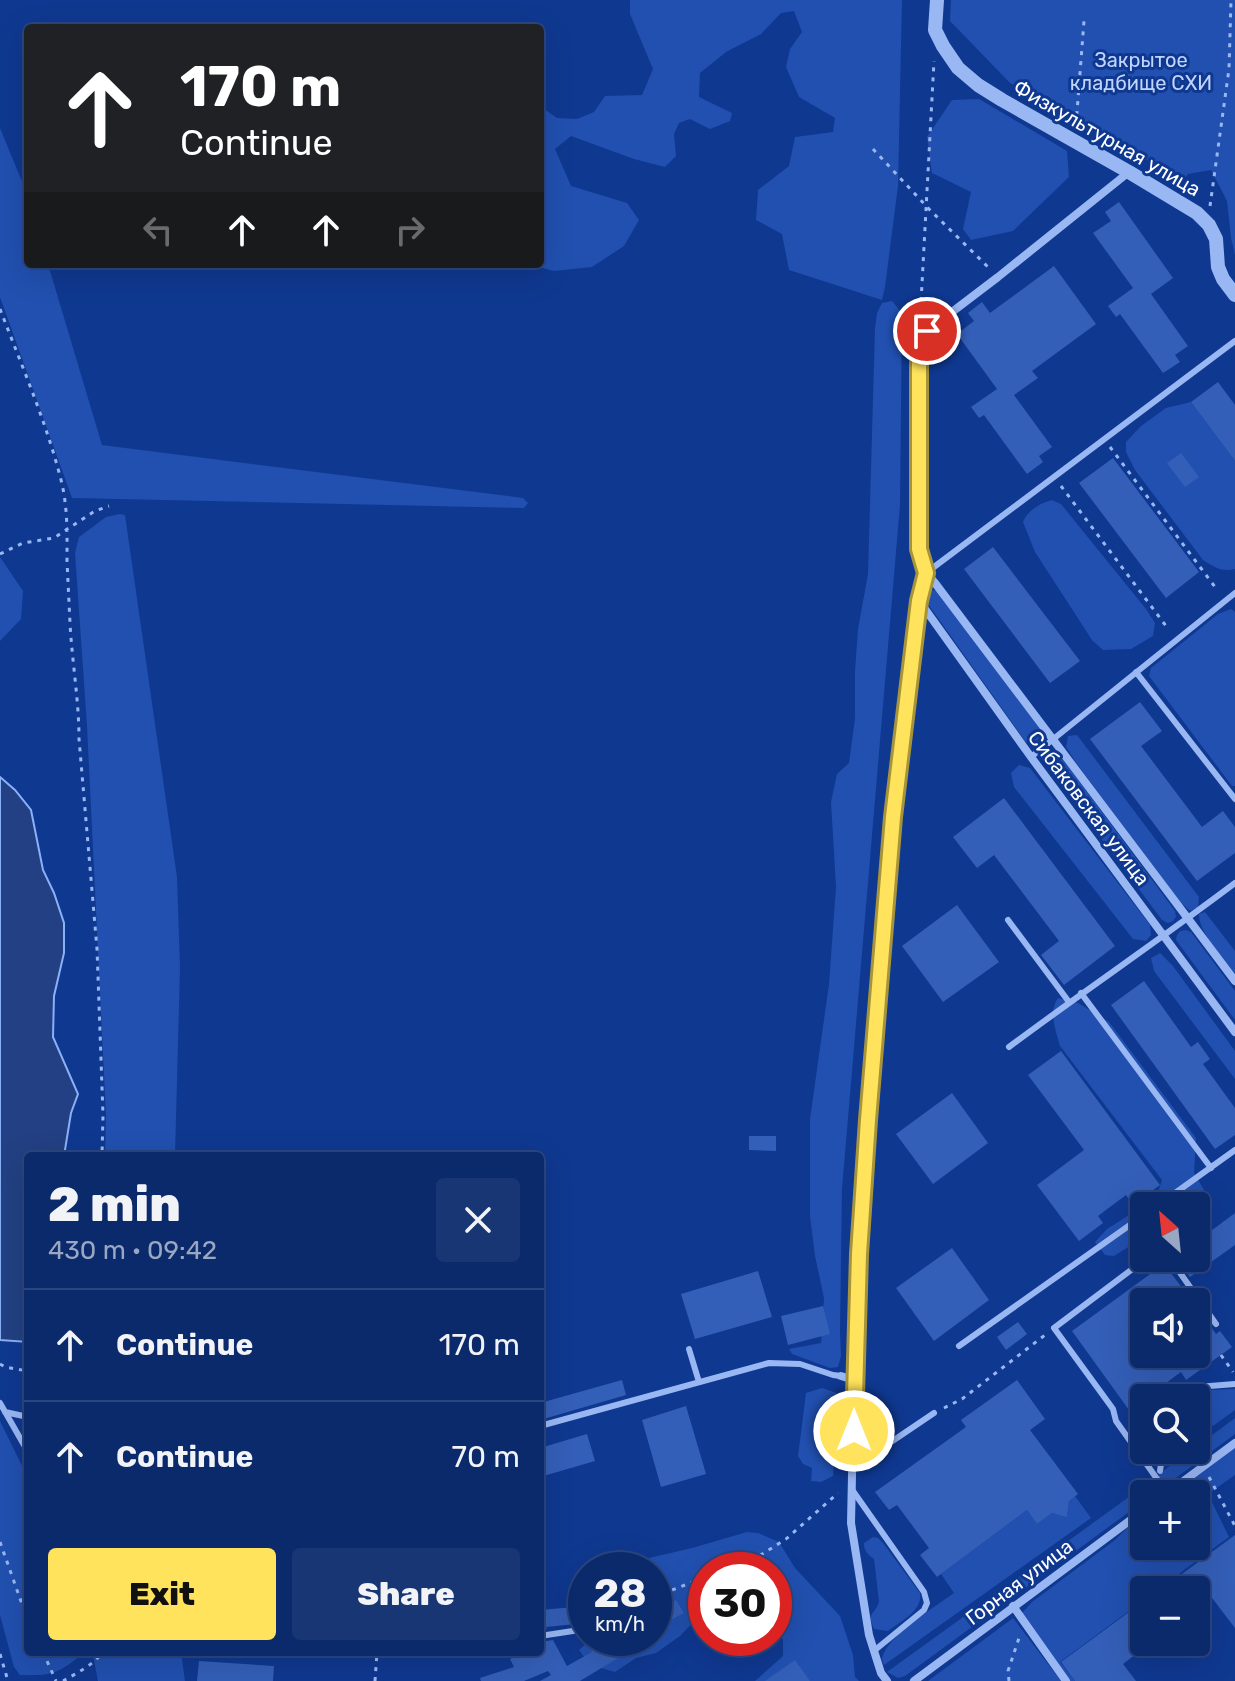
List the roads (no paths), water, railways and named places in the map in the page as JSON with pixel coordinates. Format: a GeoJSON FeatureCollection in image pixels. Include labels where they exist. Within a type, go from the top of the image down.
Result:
{"type":"FeatureCollection","features":[{"type":"Feature","properties":{"kind":"street","name":"Физкультурная улица"},"geometry":{"type":"LineString","coordinates":[[937,0],[935,30],[958,68],[978,85],[1197,213],[1209,225],[1216,239],[1218,267],[1235,295]]}},
{"type":"Feature","properties":{"kind":"street"},"geometry":{"type":"LineString","coordinates":[[893,817],[919,601],[926,573],[919,549],[919,344],[927,331],[1129,172]]}},
{"type":"Feature","properties":{"kind":"street","name":"Сибаковская улица"},"geometry":{"type":"LineString","coordinates":[[926,573],[1235,981]]}},
{"type":"Feature","properties":{"kind":"street","name":"Сибаковская улица"},"geometry":{"type":"LineString","coordinates":[[919,601],[1235,1032]]}},
{"type":"Feature","properties":{"kind":"street"},"geometry":{"type":"LineString","coordinates":[[880,986],[859,1254],[851,1523],[865,1615],[881,1673],[887,1681]]}},
{"type":"Feature","properties":{"kind":"street"},"geometry":{"type":"LineString","coordinates":[[841,1376],[854,1380]]}},
{"type":"Feature","properties":{"kind":"street"},"geometry":{"type":"LineString","coordinates":[[1186,1480],[1235,1443]]}},
{"type":"Feature","properties":{"kind":"street","name":"Горная улица"},"geometry":{"type":"LineString","coordinates":[[914,1681],[1130,1520]]}},
{"type":"Feature","properties":{"kind":"street"},"geometry":{"type":"LineString","coordinates":[[1013,1606],[1066,1681]]}},
{"type":"Feature","properties":{"kind":"lane"},"geometry":{"type":"LineString","coordinates":[[926,573],[1235,341]]}},
{"type":"Feature","properties":{"kind":"lane"},"geometry":{"type":"LineString","coordinates":[[1031,757],[1235,593]]}},
{"type":"Feature","properties":{"kind":"lane"},"geometry":{"type":"LineString","coordinates":[[1136,672],[1235,799]]}},
{"type":"Feature","properties":{"kind":"lane"},"geometry":{"type":"LineString","coordinates":[[880,986],[893,817]]}},
{"type":"Feature","properties":{"kind":"lane"},"geometry":{"type":"LineString","coordinates":[[1009,1047],[1235,883]]}},
{"type":"Feature","properties":{"kind":"lane"},"geometry":{"type":"LineString","coordinates":[[1008,920],[1069,1002]]}},
{"type":"Feature","properties":{"kind":"lane"},"geometry":{"type":"LineString","coordinates":[[1081,993],[1211,1168]]}},
{"type":"Feature","properties":{"kind":"lane"},"geometry":{"type":"LineString","coordinates":[[1177,1192],[1235,1150]]}},
{"type":"Feature","properties":{"kind":"lane"},"geometry":{"type":"LineString","coordinates":[[959,1346],[1130,1225]]}},
{"type":"Feature","properties":{"kind":"lane"},"geometry":{"type":"LineString","coordinates":[[1130,1271],[1054,1328],[1113,1409],[1116,1421],[1156,1480]]}},
{"type":"Feature","properties":{"kind":"lane"},"geometry":{"type":"LineString","coordinates":[[1180,1272],[1216,1324]]}},
{"type":"Feature","properties":{"kind":"lane"},"geometry":{"type":"LineString","coordinates":[[689,1349],[699,1382]]}},
{"type":"Feature","properties":{"kind":"lane"},"geometry":{"type":"LineString","coordinates":[[544,1425],[769,1363],[800,1364],[841,1376]]}},
{"type":"Feature","properties":{"kind":"lane"},"geometry":{"type":"LineString","coordinates":[[1210,1386],[1235,1384]]}},
{"type":"Feature","properties":{"kind":"lane"},"geometry":{"type":"LineString","coordinates":[[0,1403],[24,1445]]}},
{"type":"Feature","properties":{"kind":"lane"},"geometry":{"type":"LineString","coordinates":[[5,1412],[24,1416]]}},
{"type":"Feature","properties":{"kind":"lane"},"geometry":{"type":"LineString","coordinates":[[854,1467],[934,1413]]}},
{"type":"Feature","properties":{"kind":"lane"},"geometry":{"type":"LineString","coordinates":[[1160,1471],[1161,1464]]}},
{"type":"Feature","properties":{"kind":"lane"},"geometry":{"type":"LineString","coordinates":[[853,1491],[924,1592],[927,1603],[924,1610],[875,1650]]}},
{"type":"Feature","properties":{"kind":"lane"},"geometry":{"type":"LineString","coordinates":[[544,1635],[568,1632]]}},
{"type":"Feature","properties":{"kind":"park label","name":"Закрытое кладбище СХИ"},"geometry":{"type":"Point","coordinates":[1141,72]}}]}
